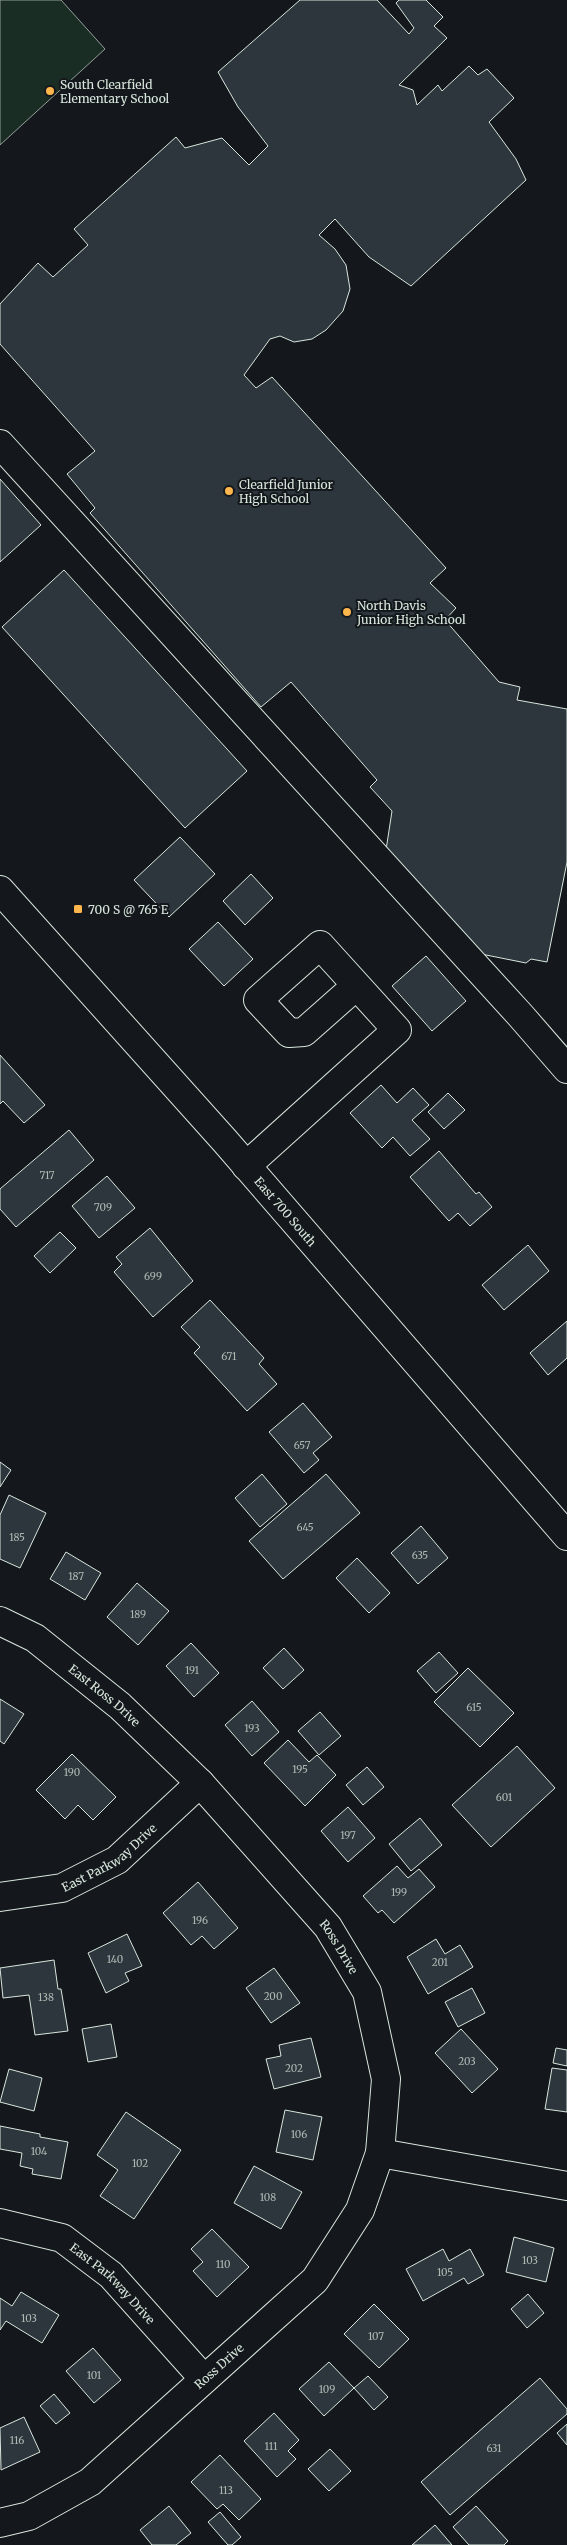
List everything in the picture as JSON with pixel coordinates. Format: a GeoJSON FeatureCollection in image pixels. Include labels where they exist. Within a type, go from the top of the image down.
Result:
{"type":"FeatureCollection","features":[{"type":"Feature","properties":{"kind":"street"},"geometry":{"type":"LineString","coordinates":[[0,444],[521,1016],[567,1069]]}},
{"type":"Feature","properties":{"kind":"street","name":"East 700 South"},"geometry":{"type":"LineString","coordinates":[[0,890],[564,1526]]}},
{"type":"Feature","properties":{"kind":"street"},"geometry":{"type":"LineString","coordinates":[[246,1166],[397,1030],[320,945],[258,1000],[289,1033],[297,1034],[304,1032],[356,986]]}},
{"type":"Feature","properties":{"kind":"street","name":"East Ross Drive"},"geometry":{"type":"LineString","coordinates":[[0,1622],[35,1638],[120,1706],[200,1783]]}},
{"type":"Feature","properties":{"kind":"street","name":"East Parkway Drive"},"geometry":{"type":"LineString","coordinates":[[0,1897],[62,1888],[117,1860],[200,1783]]}},
{"type":"Feature","properties":{"kind":"street","name":"Ross Drive"},"geometry":{"type":"LineString","coordinates":[[0,2524],[29,2516],[90,2482],[315,2280],[360,2210],[380,2152],[386,2079],[367,1992],[328,1927],[200,1783]]}},
{"type":"Feature","properties":{"kind":"street"},"geometry":{"type":"LineString","coordinates":[[380,2152],[567,2186]]}},
{"type":"Feature","properties":{"kind":"street","name":"East Parkway Drive"},"geometry":{"type":"LineString","coordinates":[[0,2223],[62,2238],[111,2275],[204,2379]]}},
{"type":"Feature","properties":{"kind":"green space"},"geometry":{"type":"Polygon","coordinates":[[[0,0],[61,0],[105,49],[0,145],[0,0]]]}},
{"type":"Feature","properties":{"kind":"building","name":"Clearfield Junior High School"},"geometry":{"type":"Polygon","coordinates":[[[300,0],[377,0],[409,34],[414,28],[396,3],[399,0],[426,0],[443,17],[434,26],[447,38],[399,85],[413,90],[417,105],[438,85],[442,91],[469,66],[478,75],[487,69],[514,98],[489,122],[516,159],[526,180],[411,286],[369,257],[335,219],[319,235],[335,249],[346,265],[350,289],[343,311],[326,330],[312,339],[294,342],[280,336],[270,339],[244,375],[256,388],[272,377],[446,568],[430,583],[456,608],[445,620],[499,682],[520,687],[517,700],[567,709],[567,862],[547,962],[531,959],[526,963],[476,953],[386,850],[392,811],[370,787],[377,780],[291,682],[261,707],[90,513],[95,508],[67,474],[95,451],[0,344],[0,304],[38,263],[53,277],[88,245],[74,229],[176,137],[185,148],[222,138],[249,165],[268,146],[238,107],[218,72],[300,0]]]}},
{"type":"Feature","properties":{"kind":"building"},"geometry":{"type":"Polygon","coordinates":[[[0,479],[41,525],[0,562],[0,479]]]}},
{"type":"Feature","properties":{"kind":"building"},"geometry":{"type":"Polygon","coordinates":[[[64,570],[247,771],[185,828],[2,627],[64,570]]]}},
{"type":"Feature","properties":{"kind":"building"},"geometry":{"type":"Polygon","coordinates":[[[180,837],[215,874],[169,917],[134,880],[180,837]]]}},
{"type":"Feature","properties":{"kind":"building"},"geometry":{"type":"Polygon","coordinates":[[[251,874],[273,898],[245,925],[223,901],[251,874]]]}},
{"type":"Feature","properties":{"kind":"building"},"geometry":{"type":"Polygon","coordinates":[[[218,922],[253,959],[224,986],[189,949],[218,922]]]}},
{"type":"Feature","properties":{"kind":"building"},"geometry":{"type":"Polygon","coordinates":[[[426,956],[466,1001],[432,1031],[392,986],[426,956]]]}},
{"type":"Feature","properties":{"kind":"building"},"geometry":{"type":"Polygon","coordinates":[[[0,1055],[45,1105],[24,1123],[3,1101],[0,1104],[0,1055]]]}},
{"type":"Feature","properties":{"kind":"building"},"geometry":{"type":"Polygon","coordinates":[[[381,1085],[397,1103],[413,1088],[429,1105],[412,1120],[430,1139],[410,1156],[393,1137],[382,1148],[350,1113],[381,1085]]]}},
{"type":"Feature","properties":{"kind":"building"},"geometry":{"type":"Polygon","coordinates":[[[448,1093],[465,1110],[444,1129],[428,1112],[448,1093]]]}},
{"type":"Feature","properties":{"kind":"building"},"geometry":{"type":"Polygon","coordinates":[[[69,1130],[94,1160],[16,1227],[0,1209],[0,1189],[69,1130]]]}},
{"type":"Feature","properties":{"kind":"building"},"geometry":{"type":"Polygon","coordinates":[[[439,1151],[476,1194],[479,1192],[492,1207],[470,1226],[458,1213],[449,1221],[410,1177],[439,1151]]]}},
{"type":"Feature","properties":{"kind":"building"},"geometry":{"type":"Polygon","coordinates":[[[107,1176],[135,1208],[99,1238],[72,1206],[107,1176]]]}},
{"type":"Feature","properties":{"kind":"building"},"geometry":{"type":"Polygon","coordinates":[[[150,1228],[193,1281],[153,1317],[114,1272],[122,1264],[116,1257],[150,1228]]]}},
{"type":"Feature","properties":{"kind":"building"},"geometry":{"type":"Polygon","coordinates":[[[60,1232],[76,1248],[50,1273],[34,1256],[60,1232]]]}},
{"type":"Feature","properties":{"kind":"building"},"geometry":{"type":"Polygon","coordinates":[[[528,1245],[549,1271],[504,1310],[482,1285],[528,1245]]]}},
{"type":"Feature","properties":{"kind":"building"},"geometry":{"type":"Polygon","coordinates":[[[210,1300],[264,1358],[259,1364],[277,1384],[247,1411],[194,1353],[200,1347],[181,1327],[210,1300]]]}},
{"type":"Feature","properties":{"kind":"building"},"geometry":{"type":"Polygon","coordinates":[[[567,1321],[567,1358],[548,1375],[530,1353],[567,1321]]]}},
{"type":"Feature","properties":{"kind":"building"},"geometry":{"type":"Polygon","coordinates":[[[303,1403],[332,1437],[313,1453],[319,1460],[304,1473],[269,1432],[303,1403]]]}},
{"type":"Feature","properties":{"kind":"building"},"geometry":{"type":"Polygon","coordinates":[[[0,1462],[11,1470],[0,1487],[0,1462]]]}},
{"type":"Feature","properties":{"kind":"building"},"geometry":{"type":"Polygon","coordinates":[[[262,1474],[287,1504],[260,1527],[235,1498],[262,1474]]]}},
{"type":"Feature","properties":{"kind":"building"},"geometry":{"type":"Polygon","coordinates":[[[326,1474],[360,1513],[283,1579],[249,1541],[326,1474]]]}},
{"type":"Feature","properties":{"kind":"building"},"geometry":{"type":"Polygon","coordinates":[[[9,1495],[46,1513],[20,1568],[0,1559],[0,1515],[9,1495]]]}},
{"type":"Feature","properties":{"kind":"building"},"geometry":{"type":"Polygon","coordinates":[[[421,1526],[448,1558],[418,1584],[391,1553],[421,1526]]]}},
{"type":"Feature","properties":{"kind":"building"},"geometry":{"type":"Polygon","coordinates":[[[66,1552],[101,1573],[85,1600],[50,1579],[66,1552]]]}},
{"type":"Feature","properties":{"kind":"building"},"geometry":{"type":"Polygon","coordinates":[[[357,1558],[390,1593],[369,1613],[336,1578],[357,1558]]]}},
{"type":"Feature","properties":{"kind":"building"},"geometry":{"type":"Polygon","coordinates":[[[137,1583],[169,1611],[138,1645],[107,1617],[137,1583]]]}},
{"type":"Feature","properties":{"kind":"building"},"geometry":{"type":"Polygon","coordinates":[[[191,1643],[219,1673],[194,1697],[166,1666],[191,1643]]]}},
{"type":"Feature","properties":{"kind":"building"},"geometry":{"type":"Polygon","coordinates":[[[284,1648],[304,1670],[283,1689],[263,1668],[284,1648]]]}},
{"type":"Feature","properties":{"kind":"building"},"geometry":{"type":"Polygon","coordinates":[[[439,1652],[458,1673],[436,1693],[417,1671],[439,1652]]]}},
{"type":"Feature","properties":{"kind":"building"},"geometry":{"type":"Polygon","coordinates":[[[468,1668],[514,1713],[480,1747],[434,1702],[468,1668]]]}},
{"type":"Feature","properties":{"kind":"building"},"geometry":{"type":"Polygon","coordinates":[[[0,1699],[24,1714],[4,1744],[0,1741],[0,1699]]]}},
{"type":"Feature","properties":{"kind":"building"},"geometry":{"type":"Polygon","coordinates":[[[252,1701],[279,1732],[252,1756],[225,1725],[252,1701]]]}},
{"type":"Feature","properties":{"kind":"building"},"geometry":{"type":"Polygon","coordinates":[[[320,1712],[341,1736],[319,1755],[298,1731],[320,1712]]]}},
{"type":"Feature","properties":{"kind":"building"},"geometry":{"type":"Polygon","coordinates":[[[288,1740],[309,1762],[317,1755],[336,1775],[305,1806],[264,1763],[288,1740]]]}},
{"type":"Feature","properties":{"kind":"building"},"geometry":{"type":"Polygon","coordinates":[[[517,1746],[555,1788],[491,1847],[452,1805],[517,1746]]]}},
{"type":"Feature","properties":{"kind":"building"},"geometry":{"type":"Polygon","coordinates":[[[72,1754],[116,1797],[93,1820],[78,1805],[65,1819],[36,1790],[72,1754]]]}},
{"type":"Feature","properties":{"kind":"building"},"geometry":{"type":"Polygon","coordinates":[[[367,1767],[384,1787],[363,1805],[346,1785],[367,1767]]]}},
{"type":"Feature","properties":{"kind":"building"},"geometry":{"type":"Polygon","coordinates":[[[348,1807],[375,1838],[348,1862],[321,1831],[348,1807]]]}},
{"type":"Feature","properties":{"kind":"building"},"geometry":{"type":"Polygon","coordinates":[[[420,1818],[442,1845],[411,1871],[389,1844],[420,1818]]]}},
{"type":"Feature","properties":{"kind":"building"},"geometry":{"type":"Polygon","coordinates":[[[397,1866],[408,1878],[419,1869],[435,1887],[394,1923],[382,1910],[378,1913],[363,1896],[397,1866]]]}},
{"type":"Feature","properties":{"kind":"building"},"geometry":{"type":"Polygon","coordinates":[[[198,1882],[238,1928],[214,1949],[202,1936],[191,1945],[163,1913],[198,1882]]]}},
{"type":"Feature","properties":{"kind":"building"},"geometry":{"type":"Polygon","coordinates":[[[127,1934],[142,1966],[125,1973],[129,1981],[106,1993],[88,1953],[127,1934]]]}},
{"type":"Feature","properties":{"kind":"building"},"geometry":{"type":"Polygon","coordinates":[[[436,1939],[445,1954],[460,1945],[473,1967],[428,1994],[407,1957],[436,1939]]]}},
{"type":"Feature","properties":{"kind":"building"},"geometry":{"type":"Polygon","coordinates":[[[54,1960],[58,1989],[61,1989],[68,2031],[35,2035],[29,1995],[3,1998],[0,1968],[54,1960]]]}},
{"type":"Feature","properties":{"kind":"building"},"geometry":{"type":"Polygon","coordinates":[[[274,1968],[300,2003],[271,2023],[246,1988],[274,1968]]]}},
{"type":"Feature","properties":{"kind":"building"},"geometry":{"type":"Polygon","coordinates":[[[472,1988],[485,2013],[458,2027],[445,2002],[472,1988]]]}},
{"type":"Feature","properties":{"kind":"building"},"geometry":{"type":"Polygon","coordinates":[[[111,2024],[117,2057],[88,2062],[82,2029],[111,2024]]]}},
{"type":"Feature","properties":{"kind":"building"},"geometry":{"type":"Polygon","coordinates":[[[461,2029],[498,2069],[472,2093],[435,2053],[461,2029]]]}},
{"type":"Feature","properties":{"kind":"building"},"geometry":{"type":"Polygon","coordinates":[[[311,2038],[321,2077],[274,2089],[266,2059],[281,2056],[279,2045],[311,2038]]]}},
{"type":"Feature","properties":{"kind":"building"},"geometry":{"type":"Polygon","coordinates":[[[556,2048],[567,2050],[567,2066],[553,2063],[556,2048]]]}},
{"type":"Feature","properties":{"kind":"building"},"geometry":{"type":"Polygon","coordinates":[[[552,2068],[567,2070],[567,2112],[545,2109],[552,2068]]]}},
{"type":"Feature","properties":{"kind":"building"},"geometry":{"type":"Polygon","coordinates":[[[9,2069],[42,2078],[34,2111],[0,2102],[9,2069]]]}},
{"type":"Feature","properties":{"kind":"building"},"geometry":{"type":"Polygon","coordinates":[[[285,2110],[322,2117],[313,2160],[276,2152],[285,2110]]]}},
{"type":"Feature","properties":{"kind":"building"},"geometry":{"type":"Polygon","coordinates":[[[126,2112],[181,2150],[134,2219],[100,2196],[118,2170],[97,2155],[126,2112]]]}},
{"type":"Feature","properties":{"kind":"building"},"geometry":{"type":"Polygon","coordinates":[[[0,2126],[40,2134],[40,2137],[68,2142],[61,2179],[32,2174],[33,2169],[20,2166],[22,2153],[0,2149],[0,2126]]]}},
{"type":"Feature","properties":{"kind":"building"},"geometry":{"type":"Polygon","coordinates":[[[254,2166],[302,2192],[281,2229],[234,2203],[254,2166]]]}},
{"type":"Feature","properties":{"kind":"building"},"geometry":{"type":"Polygon","coordinates":[[[212,2229],[249,2267],[217,2297],[193,2271],[203,2262],[191,2249],[212,2229]]]}},
{"type":"Feature","properties":{"kind":"building"},"geometry":{"type":"Polygon","coordinates":[[[514,2237],[554,2248],[546,2282],[506,2272],[514,2237]]]}},
{"type":"Feature","properties":{"kind":"building"},"geometry":{"type":"Polygon","coordinates":[[[443,2249],[449,2261],[470,2249],[484,2275],[468,2284],[464,2278],[423,2301],[406,2269],[443,2249]]]}},
{"type":"Feature","properties":{"kind":"building"},"geometry":{"type":"Polygon","coordinates":[[[21,2292],[59,2315],[42,2343],[6,2321],[0,2330],[0,2298],[12,2306],[21,2292]]]}},
{"type":"Feature","properties":{"kind":"building"},"geometry":{"type":"Polygon","coordinates":[[[528,2294],[544,2313],[527,2328],[511,2309],[528,2294]]]}},
{"type":"Feature","properties":{"kind":"building"},"geometry":{"type":"Polygon","coordinates":[[[374,2304],[409,2339],[379,2368],[344,2334],[374,2304]]]}},
{"type":"Feature","properties":{"kind":"building"},"geometry":{"type":"Polygon","coordinates":[[[93,2348],[121,2380],[94,2403],[66,2371],[93,2348]]]}},
{"type":"Feature","properties":{"kind":"building"},"geometry":{"type":"Polygon","coordinates":[[[329,2362],[354,2388],[324,2416],[299,2389],[329,2362]]]}},
{"type":"Feature","properties":{"kind":"building"},"geometry":{"type":"Polygon","coordinates":[[[368,2376],[388,2397],[374,2410],[354,2388],[368,2376]]]}},
{"type":"Feature","properties":{"kind":"building"},"geometry":{"type":"Polygon","coordinates":[[[540,2378],[567,2409],[567,2414],[450,2515],[421,2482],[540,2378]]]}},
{"type":"Feature","properties":{"kind":"building"},"geometry":{"type":"Polygon","coordinates":[[[54,2394],[70,2413],[56,2424],[40,2406],[54,2394]]]}},
{"type":"Feature","properties":{"kind":"building"},"geometry":{"type":"Polygon","coordinates":[[[274,2413],[299,2440],[288,2451],[296,2459],[277,2477],[244,2441],[274,2413]]]}},
{"type":"Feature","properties":{"kind":"building"},"geometry":{"type":"Polygon","coordinates":[[[24,2417],[40,2452],[1,2470],[0,2428],[24,2417]]]}},
{"type":"Feature","properties":{"kind":"building"},"geometry":{"type":"Polygon","coordinates":[[[567,2424],[567,2445],[557,2433],[567,2424]]]}},
{"type":"Feature","properties":{"kind":"building"},"geometry":{"type":"Polygon","coordinates":[[[330,2449],[351,2471],[329,2491],[308,2469],[330,2449]]]}},
{"type":"Feature","properties":{"kind":"building"},"geometry":{"type":"Polygon","coordinates":[[[220,2455],[261,2499],[239,2520],[223,2504],[217,2509],[191,2482],[220,2455]]]}},
{"type":"Feature","properties":{"kind":"building"},"geometry":{"type":"Polygon","coordinates":[[[169,2506],[191,2533],[176,2545],[152,2545],[140,2530],[169,2506]]]}},
{"type":"Feature","properties":{"kind":"building"},"geometry":{"type":"Polygon","coordinates":[[[476,2506],[508,2541],[504,2545],[469,2545],[453,2527],[476,2506]]]}},
{"type":"Feature","properties":{"kind":"building"},"geometry":{"type":"Polygon","coordinates":[[[220,2512],[241,2537],[232,2545],[228,2545],[208,2522],[220,2512]]]}},
{"type":"Feature","properties":{"kind":"building"},"geometry":{"type":"Polygon","coordinates":[[[435,2525],[452,2545],[412,2545],[435,2525]]]}},
{"type":"Feature","properties":{"kind":"place","name":"South Clearfield Elementary School"},"geometry":{"type":"Point","coordinates":[50,91]}},
{"type":"Feature","properties":{"kind":"place","name":"Clearfield Junior High School"},"geometry":{"type":"Point","coordinates":[229,491]}},
{"type":"Feature","properties":{"kind":"place","name":"North Davis Junior High School"},"geometry":{"type":"Point","coordinates":[347,612]}},
{"type":"Feature","properties":{"kind":"place","name":"700 S @ 765 E"},"geometry":{"type":"Point","coordinates":[78,909]}}]}
